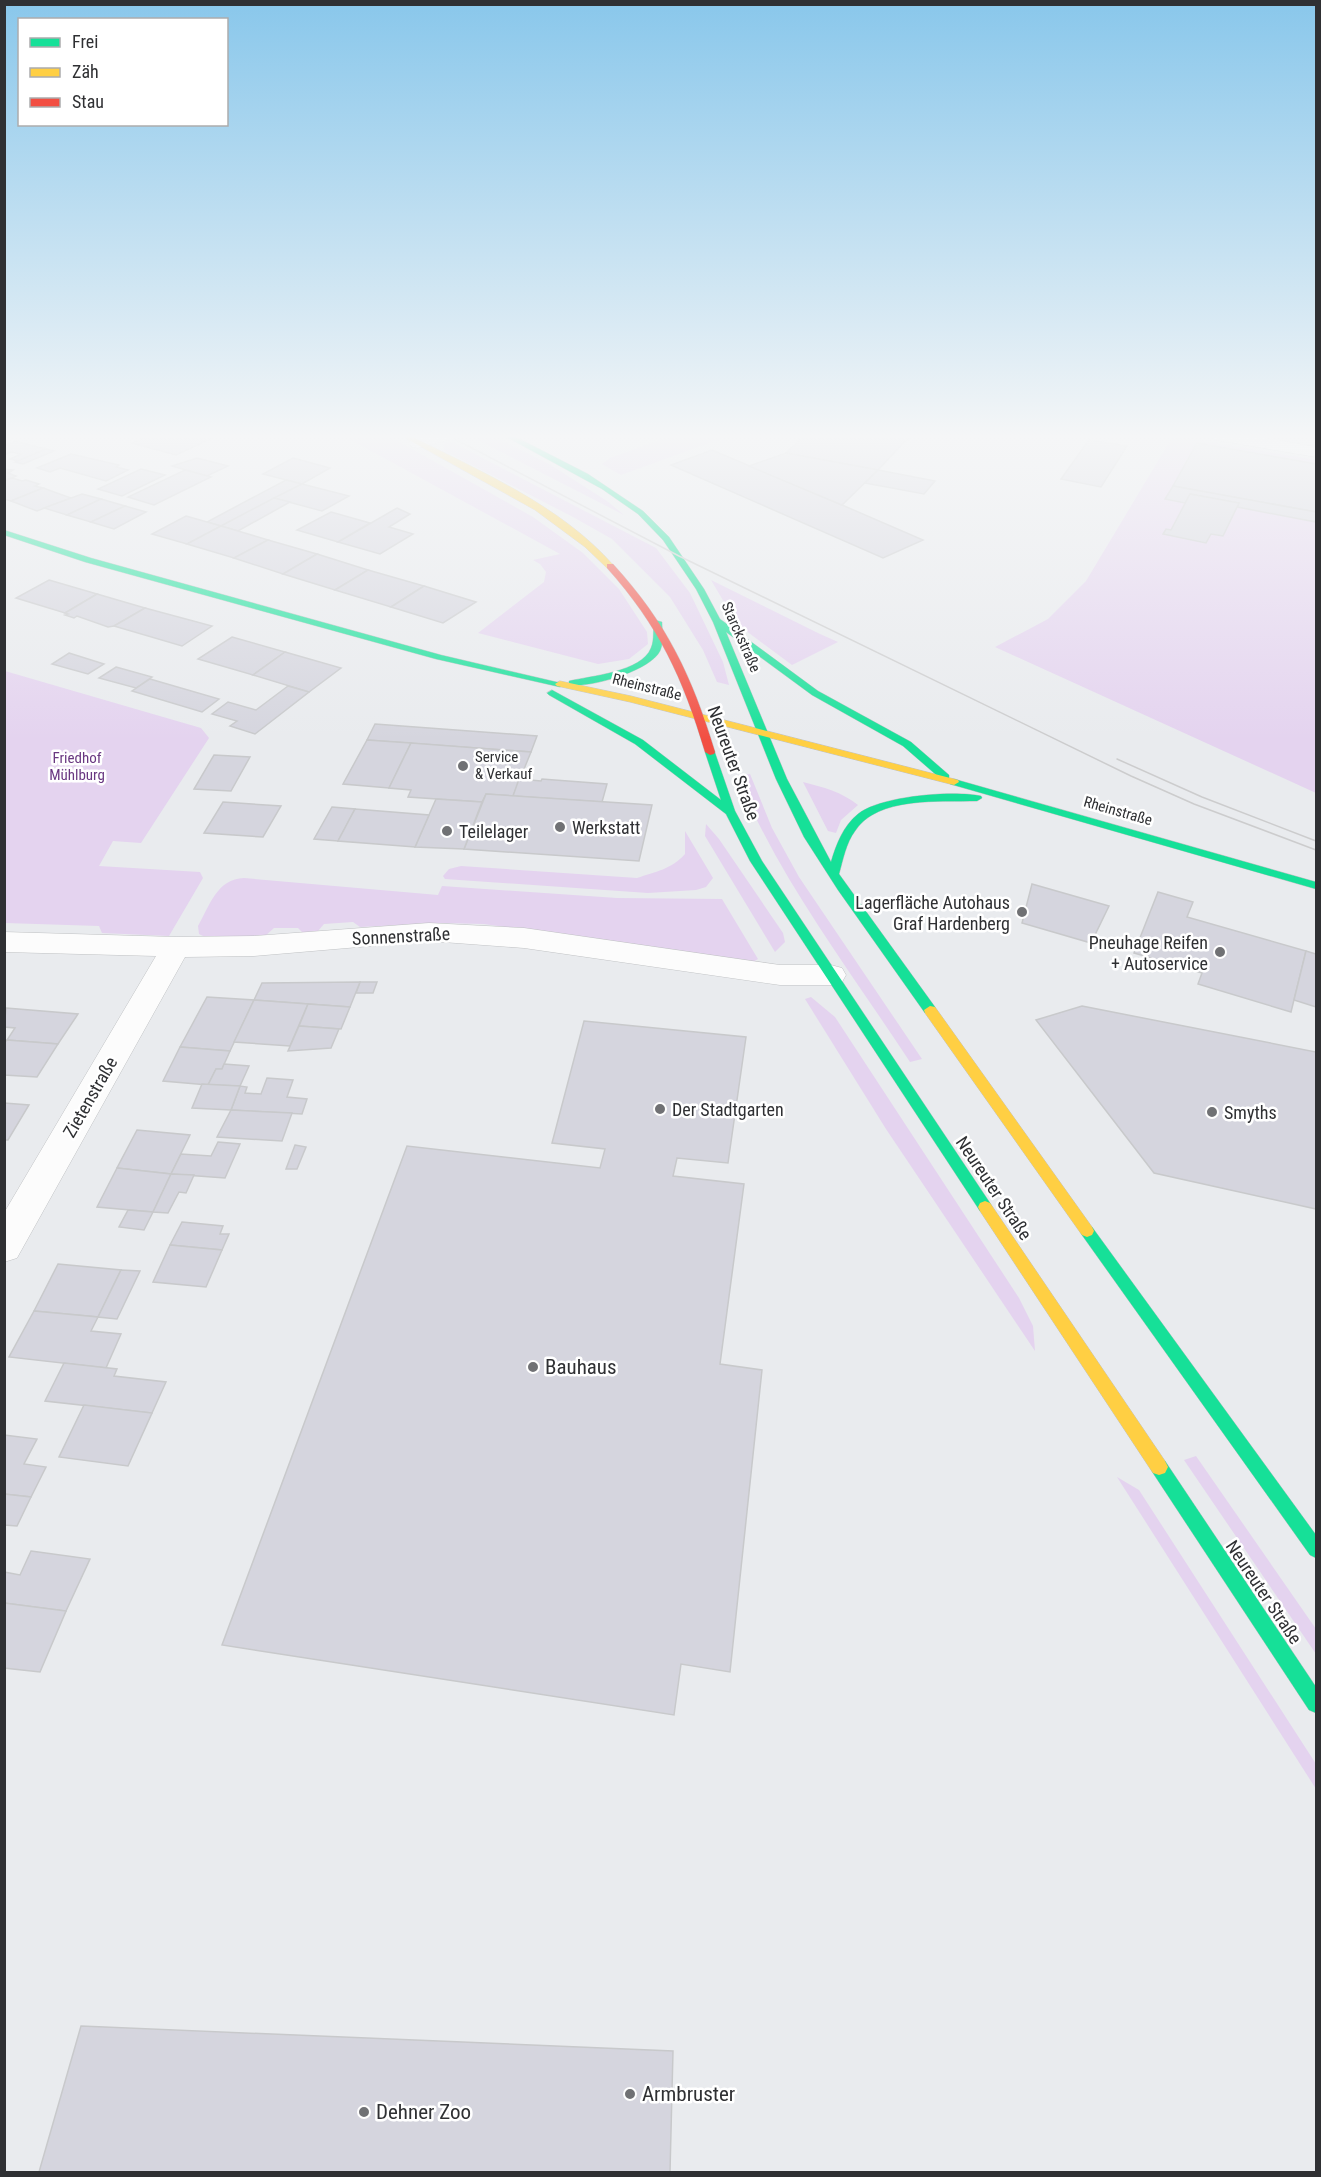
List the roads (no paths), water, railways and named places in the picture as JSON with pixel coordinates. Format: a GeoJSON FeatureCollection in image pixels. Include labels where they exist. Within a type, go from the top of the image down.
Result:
{"type":"FeatureCollection","features":[{"type":"Feature","properties":{"kind":"main road","name":"Rheinstraße"},"geometry":{"type":"LineString","coordinates":[[18,537],[99,564],[439,657],[565,684],[950,781],[1317,886]]}},
{"type":"Feature","properties":{"kind":"main road"},"geometry":{"type":"LineString","coordinates":[[565,684],[635,667],[655,651],[658,622],[638,594],[605,559],[576,537]]}},
{"type":"Feature","properties":{"kind":"main road","name":"Starckstraße"},"geometry":{"type":"LineString","coordinates":[[664,537],[699,585],[765,734]]}},
{"type":"Feature","properties":{"kind":"main road"},"geometry":{"type":"LineString","coordinates":[[715,619],[815,693],[906,744],[950,781]]}},
{"type":"Feature","properties":{"kind":"main road","name":"Neureuter Straße"},"geometry":{"type":"LineString","coordinates":[[658,622],[683,671],[730,812],[774,890],[1317,1703]]}},
{"type":"Feature","properties":{"kind":"main road"},"geometry":{"type":"LineString","coordinates":[[528,677],[639,742],[730,812]]}},
{"type":"Feature","properties":{"kind":"main road"},"geometry":{"type":"LineString","coordinates":[[765,734],[803,824],[833,874],[1157,1330],[1317,1549]]}},
{"type":"Feature","properties":{"kind":"main road"},"geometry":{"type":"LineString","coordinates":[[833,874],[849,830],[861,816],[875,808],[899,803],[1007,796]]}},
{"type":"Feature","properties":{"kind":"street","name":"Sonnenstraße"},"geometry":{"type":"LineString","coordinates":[[4,942],[176,947],[254,946],[429,932],[524,938],[780,975],[831,975]]}},
{"type":"Feature","properties":{"kind":"street","name":"Zietenstraße"},"geometry":{"type":"LineString","coordinates":[[4,1246],[176,947]]}},
{"type":"Feature","properties":{"kind":"tram line"},"geometry":{"type":"LineString","coordinates":[[642,537],[1131,776],[1194,804],[1316,850]]}},
{"type":"Feature","properties":{"kind":"tram line"},"geometry":{"type":"LineString","coordinates":[[1117,759],[1202,797],[1316,841]]}},
{"type":"Feature","properties":{"kind":"place","name":"Service & Verkauf"},"geometry":{"type":"Point","coordinates":[463,766]}},
{"type":"Feature","properties":{"kind":"place","name":"Werkstatt"},"geometry":{"type":"Point","coordinates":[560,827]}},
{"type":"Feature","properties":{"kind":"place","name":"Teilelager"},"geometry":{"type":"Point","coordinates":[447,831]}},
{"type":"Feature","properties":{"kind":"place","name":"Lagerfläche Autohaus Graf Hardenberg"},"geometry":{"type":"Point","coordinates":[1022,912]}},
{"type":"Feature","properties":{"kind":"place","name":"Pneuhage Reifen + Autoservice"},"geometry":{"type":"Point","coordinates":[1220,952]}},
{"type":"Feature","properties":{"kind":"place","name":"Der Stadtgarten"},"geometry":{"type":"Point","coordinates":[660,1109]}},
{"type":"Feature","properties":{"kind":"place","name":"Smyths"},"geometry":{"type":"Point","coordinates":[1212,1112]}},
{"type":"Feature","properties":{"kind":"place","name":"Bauhaus"},"geometry":{"type":"Point","coordinates":[533,1367]}},
{"type":"Feature","properties":{"kind":"place","name":"Armbruster"},"geometry":{"type":"Point","coordinates":[630,2094]}},
{"type":"Feature","properties":{"kind":"place","name":"Dehner Zoo"},"geometry":{"type":"Point","coordinates":[364,2112]}},
{"type":"Feature","properties":{"kind":"park label","name":"Friedhof Mühlburg"},"geometry":{"type":"Point","coordinates":[77,766]}}]}
